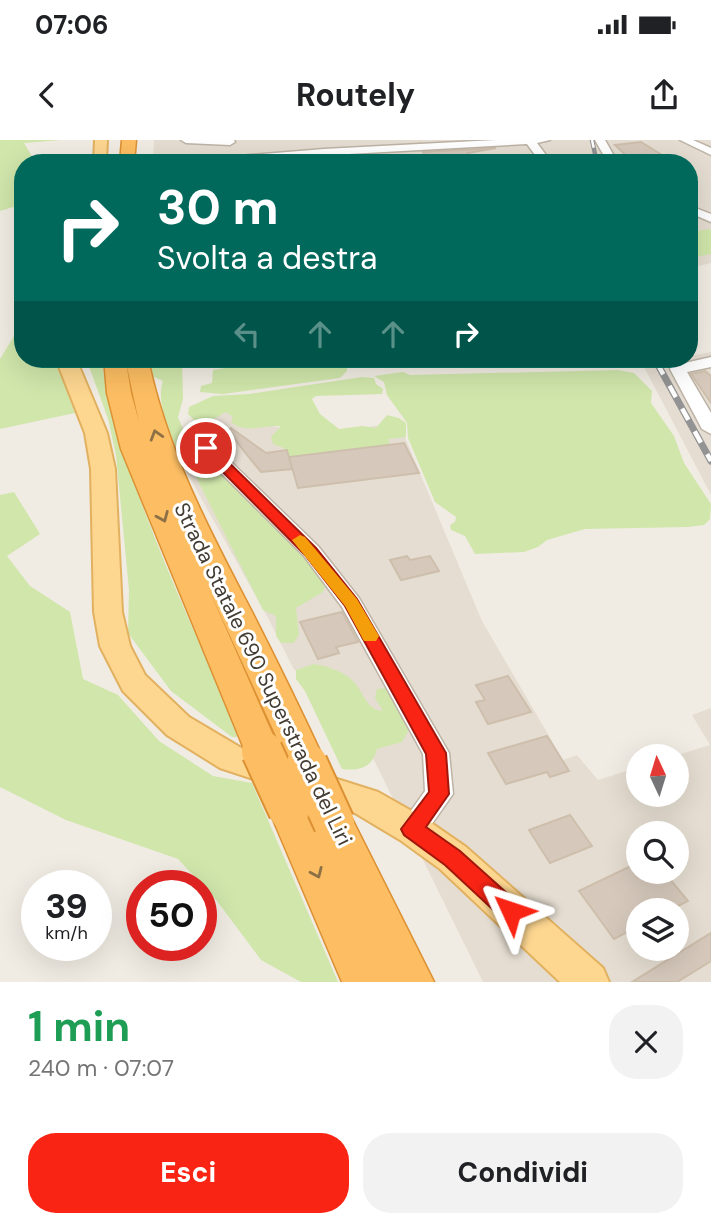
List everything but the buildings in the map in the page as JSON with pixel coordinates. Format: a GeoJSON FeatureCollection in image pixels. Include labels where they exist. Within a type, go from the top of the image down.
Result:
{"type":"FeatureCollection","features":[{"type":"Feature","properties":{"kind":"highway","name":"Strada Statale 690 Superstrada del Liri"},"geometry":{"type":"LineString","coordinates":[[117,368],[119,393],[134,449],[289,810],[363,927],[411,982]]}},
{"type":"Feature","properties":{"kind":"highway","name":"Strada Statale 690 Superstrada del Liri"},"geometry":{"type":"LineString","coordinates":[[139,368],[156,440],[175,491],[264,668],[334,824],[363,927],[365,982]]}},
{"type":"Feature","properties":{"kind":"main road"},"geometry":{"type":"LineString","coordinates":[[70,368],[96,433],[103,469],[108,612],[115,646],[134,683],[178,726],[232,759],[366,802],[412,829],[453,858],[589,982]]}},
{"type":"Feature","properties":{"kind":"street"},"geometry":{"type":"LineString","coordinates":[[186,140],[231,141]]}},
{"type":"Feature","properties":{"kind":"street"},"geometry":{"type":"LineString","coordinates":[[295,154],[307,151],[414,148],[429,144],[545,140]]}},
{"type":"Feature","properties":{"kind":"street"},"geometry":{"type":"LineString","coordinates":[[685,140],[711,152]]}},
{"type":"Feature","properties":{"kind":"street"},"geometry":{"type":"LineString","coordinates":[[414,148],[418,154]]}},
{"type":"Feature","properties":{"kind":"street"},"geometry":{"type":"LineString","coordinates":[[307,151],[313,154]]}},
{"type":"Feature","properties":{"kind":"street"},"geometry":{"type":"LineString","coordinates":[[245,154],[263,154]]}},
{"type":"Feature","properties":{"kind":"street"},"geometry":{"type":"LineString","coordinates":[[683,368],[678,369],[711,429]]}},
{"type":"Feature","properties":{"kind":"street"},"geometry":{"type":"LineString","coordinates":[[192,434],[311,551],[351,603],[436,753],[439,794],[412,829]]}},
{"type":"Feature","properties":{"kind":"shaded area"},"geometry":{"type":"Polygon","coordinates":[[[154,140],[711,140],[711,263],[698,266],[698,154],[153,154],[154,140]]]}},
{"type":"Feature","properties":{"kind":"shaded area"},"geometry":{"type":"Polygon","coordinates":[[[711,352],[711,495],[645,368],[698,368],[698,354],[711,352]]]}},
{"type":"Feature","properties":{"kind":"shaded area"},"geometry":{"type":"Polygon","coordinates":[[[225,411],[303,435],[399,423],[482,621],[563,760],[577,755],[598,780],[626,771],[626,807],[690,807],[690,751],[710,745],[692,715],[711,708],[711,982],[483,982],[371,754],[293,668],[168,439],[225,411]]]}},
{"type":"Feature","properties":{"kind":"green space"},"geometry":{"type":"Polygon","coordinates":[[[0,140],[61,140],[24,143],[31,154],[14,154],[14,207],[0,211],[0,140]]]}},
{"type":"Feature","properties":{"kind":"green space"},"geometry":{"type":"Polygon","coordinates":[[[711,229],[711,254],[698,256],[698,231],[711,229]]]}},
{"type":"Feature","properties":{"kind":"green space"},"geometry":{"type":"Polygon","coordinates":[[[14,336],[14,368],[58,368],[75,413],[0,429],[0,359],[14,336]]]}},
{"type":"Feature","properties":{"kind":"green space"},"geometry":{"type":"Polygon","coordinates":[[[103,368],[111,413],[127,465],[175,587],[240,731],[237,737],[232,737],[171,691],[128,633],[129,590],[116,455],[108,419],[90,369],[103,368]]]}},
{"type":"Feature","properties":{"kind":"green space"},"geometry":{"type":"Polygon","coordinates":[[[151,368],[182,368],[183,399],[178,417],[187,439],[316,566],[326,582],[323,592],[296,608],[299,634],[294,643],[281,643],[276,636],[276,616],[263,610],[196,477],[175,445],[162,404],[163,381],[152,376],[151,368]]]}},
{"type":"Feature","properties":{"kind":"green space"},"geometry":{"type":"Polygon","coordinates":[[[347,368],[340,378],[223,394],[200,392],[201,386],[212,383],[213,370],[347,368]]]}},
{"type":"Feature","properties":{"kind":"green space"},"geometry":{"type":"Polygon","coordinates":[[[618,370],[634,373],[652,391],[651,403],[674,436],[684,463],[711,504],[710,519],[704,525],[688,527],[585,529],[547,540],[524,552],[475,554],[465,536],[451,530],[450,525],[455,522],[456,517],[435,502],[408,438],[407,423],[387,395],[384,382],[374,376],[403,372],[410,375],[618,370]]]}},
{"type":"Feature","properties":{"kind":"green space"},"geometry":{"type":"Polygon","coordinates":[[[362,377],[374,378],[376,384],[383,389],[382,394],[316,396],[312,399],[320,414],[339,429],[362,426],[376,428],[387,415],[399,418],[406,423],[406,437],[388,439],[390,445],[291,458],[285,454],[284,448],[273,444],[271,437],[279,426],[242,428],[231,422],[233,417],[226,412],[203,425],[188,414],[189,407],[213,396],[249,394],[362,377]]]}},
{"type":"Feature","properties":{"kind":"green space"},"geometry":{"type":"Polygon","coordinates":[[[14,492],[40,534],[7,556],[30,586],[70,612],[83,679],[118,695],[159,741],[213,776],[252,783],[338,982],[301,982],[261,960],[217,901],[217,870],[188,870],[178,859],[66,820],[0,787],[0,495],[14,492]]]}},
{"type":"Feature","properties":{"kind":"green space"},"geometry":{"type":"Polygon","coordinates":[[[314,664],[334,669],[348,677],[356,684],[368,704],[377,710],[383,711],[375,698],[377,689],[386,688],[400,693],[411,726],[402,742],[377,749],[372,760],[364,767],[342,769],[305,691],[296,679],[296,670],[314,664]]]}},
{"type":"Feature","properties":{"kind":"railway"},"geometry":{"type":"LineString","coordinates":[[592,140],[595,154]]}},
{"type":"Feature","properties":{"kind":"railway"},"geometry":{"type":"LineString","coordinates":[[660,368],[711,461]]}},
{"type":"Feature","properties":{"kind":"slow traffic"},"geometry":{"type":"LineString","coordinates":[[300,540],[351,603],[370,636]]}},
{"type":"Feature","properties":{"kind":"route"},"geometry":{"type":"LineString","coordinates":[[206,448],[311,551],[351,603],[436,753],[439,794],[412,829],[453,858],[511,911]]}}]}
